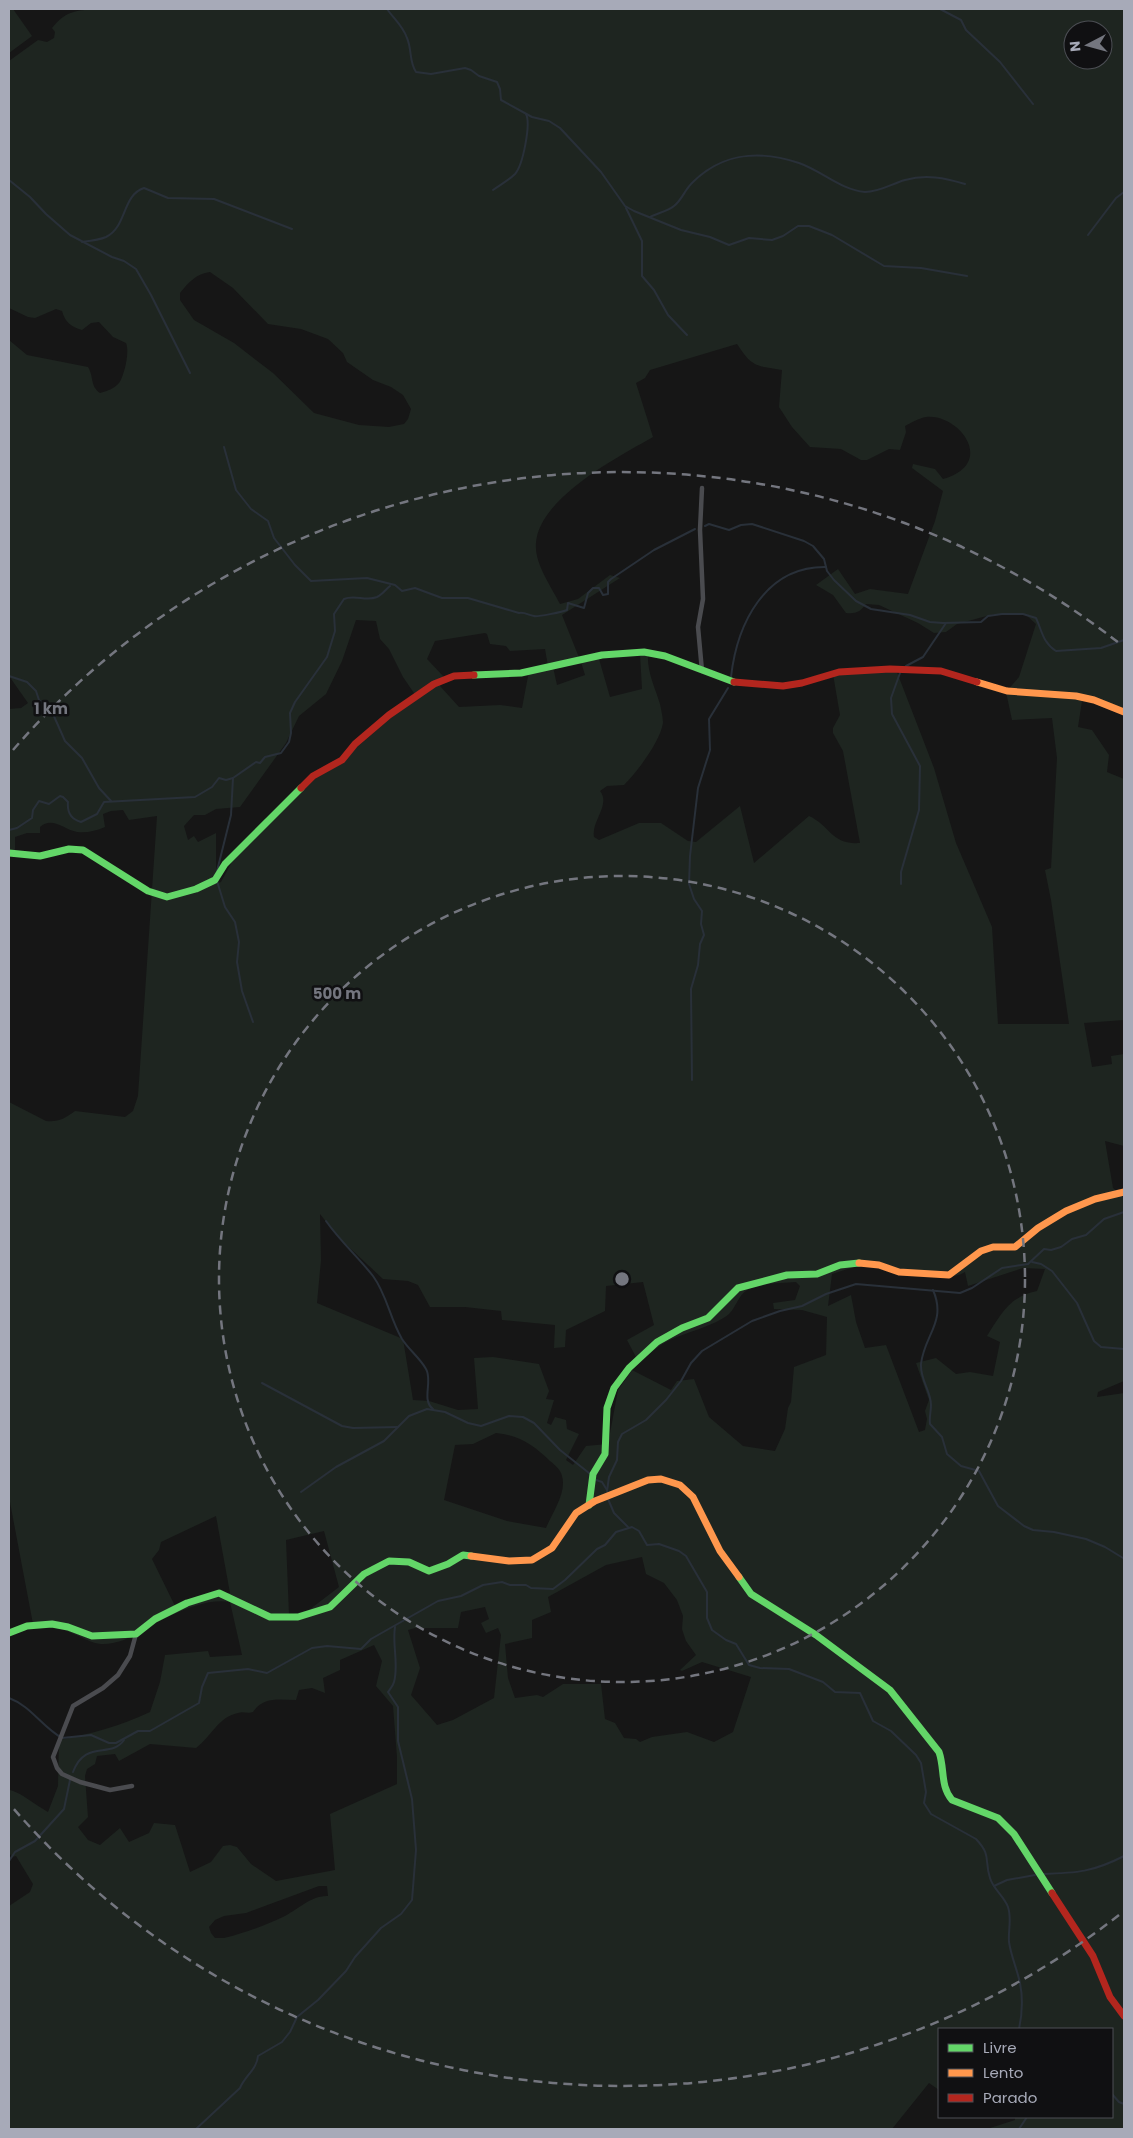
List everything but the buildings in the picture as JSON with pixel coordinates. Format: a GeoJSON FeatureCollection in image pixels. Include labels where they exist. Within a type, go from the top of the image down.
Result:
{"type":"FeatureCollection","features":[{"type":"Feature","properties":{"kind":"street"},"geometry":{"type":"LineString","coordinates":[[702,488],[700,530],[703,599],[698,628],[702,671]]}},
{"type":"Feature","properties":{"kind":"street"},"geometry":{"type":"LineString","coordinates":[[9,853],[40,856],[69,849],[83,850],[148,890],[167,897],[196,889],[215,880],[226,864],[313,776],[342,760],[355,744],[382,720],[434,684],[454,676],[521,673],[621,652],[644,652],[665,656],[734,683],[784,686],[802,684],[839,672],[890,669],[941,671],[1007,691],[1076,696],[1094,700],[1124,712]]}},
{"type":"Feature","properties":{"kind":"street"},"geometry":{"type":"LineString","coordinates":[[589,1505],[593,1474],[605,1454],[607,1408],[614,1388],[629,1368],[656,1342],[682,1328],[708,1318],[738,1288],[788,1275],[816,1274],[840,1265],[857,1263],[879,1265],[899,1272],[949,1275],[981,1251],[993,1247],[1015,1247],[1038,1228],[1085,1203],[1107,1194],[1124,1192]]}},
{"type":"Feature","properties":{"kind":"street"},"geometry":{"type":"LineString","coordinates":[[9,1633],[27,1626],[52,1624],[68,1627],[92,1636],[136,1634],[156,1619],[187,1603],[220,1593],[270,1617],[298,1617],[330,1606],[364,1574],[389,1562],[410,1562],[429,1571],[464,1556],[509,1561],[532,1560],[552,1548],[576,1514],[595,1500],[648,1480],[661,1479],[680,1485],[692,1497],[720,1551],[750,1594],[816,1635],[890,1690],[901,1701],[913,1720],[940,1754],[942,1781],[947,1796],[952,1800],[998,1818],[1014,1834],[1093,1956],[1110,1997],[1124,2016]]}},
{"type":"Feature","properties":{"kind":"street"},"geometry":{"type":"LineString","coordinates":[[132,1786],[110,1790],[80,1782],[62,1774],[57,1768],[53,1757],[73,1706],[103,1688],[118,1675],[130,1656],[136,1634]]}},
{"type":"Feature","properties":{"kind":"shaded area"},"geometry":{"type":"Polygon","coordinates":[[[9,9],[13,9],[32,36],[9,53],[9,9]]]}},
{"type":"Feature","properties":{"kind":"shaded area"},"geometry":{"type":"Polygon","coordinates":[[[93,9],[1124,9],[1124,713],[1089,698],[1082,701],[1078,727],[1092,730],[1109,755],[1107,772],[1124,779],[1124,1020],[1084,1023],[1092,1067],[1112,1064],[1111,1056],[1124,1054],[1124,1146],[1105,1141],[1113,1188],[1124,1198],[1124,1381],[1098,1392],[1097,1397],[1124,1393],[1124,2129],[987,2129],[1015,2120],[1015,2118],[1113,2118],[1113,2028],[938,2028],[938,2089],[929,2083],[892,2129],[9,2129],[9,1906],[30,1892],[33,1884],[16,1856],[12,1857],[9,1852],[9,1790],[23,1796],[48,1812],[58,1786],[59,1740],[105,1729],[150,1712],[160,1682],[165,1655],[208,1651],[210,1657],[242,1655],[230,1602],[217,1601],[190,1607],[124,1640],[106,1644],[92,1642],[64,1630],[33,1624],[9,1497],[9,1102],[46,1121],[61,1119],[75,1111],[125,1117],[133,1111],[138,1096],[157,816],[129,820],[123,810],[111,811],[103,814],[105,827],[95,831],[84,832],[72,831],[54,823],[49,823],[40,827],[40,833],[27,833],[15,837],[15,852],[9,852],[9,709],[21,708],[28,703],[9,676],[9,340],[27,355],[88,367],[93,384],[100,393],[108,391],[119,383],[127,358],[126,343],[113,337],[99,322],[91,323],[82,330],[69,324],[62,311],[56,309],[35,318],[28,317],[9,308],[9,61],[38,40],[47,42],[54,38],[55,32],[52,28],[65,15],[93,9]],[[210,272],[190,282],[180,293],[180,300],[194,320],[234,343],[273,373],[314,413],[359,425],[389,427],[404,424],[408,419],[411,409],[403,395],[391,387],[373,380],[347,362],[343,353],[328,339],[301,329],[268,324],[233,288],[210,272]],[[737,344],[650,370],[645,378],[636,383],[653,437],[601,467],[565,495],[540,526],[536,543],[540,566],[560,604],[578,599],[610,575],[620,578],[562,615],[580,660],[553,667],[557,685],[585,675],[581,662],[599,659],[610,697],[642,689],[640,654],[648,655],[650,673],[660,704],[663,723],[653,748],[624,785],[607,786],[600,791],[603,796],[603,802],[595,825],[594,837],[599,840],[639,823],[661,823],[688,841],[696,842],[740,806],[754,863],[809,816],[837,838],[850,843],[860,843],[843,751],[833,733],[833,728],[840,715],[833,674],[895,667],[934,768],[956,843],[992,927],[998,1024],[1069,1024],[1045,870],[1051,868],[1057,758],[1052,718],[1012,720],[1006,692],[1019,677],[1036,624],[1026,615],[994,614],[957,624],[946,632],[934,633],[918,623],[879,605],[866,604],[858,612],[846,613],[833,595],[816,585],[838,569],[855,594],[870,589],[908,594],[935,521],[943,491],[912,468],[913,464],[935,469],[943,479],[959,472],[968,462],[970,451],[967,440],[950,423],[938,418],[926,417],[905,426],[906,432],[900,450],[889,449],[867,460],[861,460],[841,449],[810,447],[792,427],[779,407],[782,370],[755,364],[737,344]],[[356,620],[342,661],[326,694],[299,716],[286,743],[240,807],[216,809],[205,815],[194,815],[184,826],[188,840],[194,836],[198,842],[216,833],[216,879],[218,883],[221,882],[233,860],[322,772],[341,761],[416,696],[403,677],[389,649],[380,639],[376,621],[356,620]],[[485,633],[435,641],[427,659],[443,676],[444,682],[440,686],[459,707],[500,705],[522,708],[529,671],[548,666],[545,649],[510,651],[506,646],[490,644],[485,633]],[[320,1214],[321,1260],[317,1303],[403,1339],[413,1400],[429,1401],[458,1410],[478,1409],[474,1358],[493,1357],[539,1364],[549,1391],[546,1399],[554,1400],[547,1423],[551,1425],[555,1417],[566,1420],[567,1429],[579,1434],[566,1460],[573,1465],[586,1446],[608,1444],[618,1390],[632,1370],[671,1390],[677,1381],[694,1379],[709,1417],[743,1446],[775,1451],[785,1429],[788,1408],[791,1402],[794,1367],[826,1355],[827,1317],[802,1310],[774,1309],[773,1303],[795,1300],[800,1286],[796,1282],[757,1286],[747,1290],[739,1298],[729,1314],[723,1318],[666,1342],[649,1354],[637,1359],[627,1340],[654,1325],[643,1282],[606,1286],[605,1311],[566,1330],[565,1347],[554,1348],[555,1325],[502,1320],[501,1311],[465,1307],[430,1307],[418,1285],[408,1281],[383,1279],[338,1237],[320,1214]],[[854,1267],[832,1274],[828,1306],[851,1295],[856,1322],[865,1348],[886,1345],[919,1432],[925,1430],[927,1419],[925,1411],[929,1400],[916,1363],[936,1358],[956,1374],[970,1372],[993,1376],[1000,1342],[987,1336],[1007,1307],[1020,1297],[1037,1291],[1045,1269],[1023,1268],[968,1286],[965,1272],[956,1276],[935,1277],[877,1267],[854,1267]],[[496,1433],[473,1444],[455,1445],[444,1500],[507,1521],[546,1528],[561,1496],[562,1476],[556,1466],[532,1446],[512,1436],[496,1433]],[[216,1516],[161,1542],[159,1550],[152,1559],[175,1606],[223,1593],[230,1593],[216,1516]],[[324,1531],[286,1540],[289,1615],[309,1610],[339,1587],[324,1531]],[[642,1557],[606,1565],[548,1597],[551,1612],[532,1620],[532,1638],[505,1644],[508,1678],[515,1698],[537,1695],[543,1697],[563,1684],[601,1684],[605,1719],[615,1723],[624,1738],[636,1739],[640,1742],[652,1737],[687,1732],[714,1742],[733,1732],[751,1677],[702,1662],[682,1671],[680,1670],[696,1655],[686,1641],[682,1629],[683,1616],[677,1600],[664,1583],[646,1574],[642,1557]],[[485,1607],[461,1612],[458,1628],[415,1628],[408,1630],[420,1668],[411,1695],[437,1725],[453,1720],[494,1698],[501,1635],[498,1628],[486,1633],[481,1623],[489,1619],[485,1607]],[[374,1645],[340,1660],[340,1670],[323,1678],[325,1693],[312,1688],[299,1690],[296,1700],[267,1701],[262,1703],[253,1712],[240,1712],[231,1715],[220,1723],[196,1748],[150,1744],[119,1761],[115,1754],[97,1756],[95,1764],[87,1769],[85,1776],[88,1817],[78,1827],[88,1840],[100,1845],[120,1828],[129,1842],[149,1833],[154,1823],[175,1825],[190,1872],[211,1862],[223,1846],[230,1845],[237,1847],[251,1864],[276,1881],[335,1870],[330,1814],[397,1784],[393,1706],[376,1686],[382,1661],[374,1645]],[[319,1886],[246,1913],[224,1916],[215,1920],[209,1927],[211,1933],[215,1938],[224,1938],[261,1926],[283,1917],[316,1898],[328,1896],[327,1886],[319,1886]]]}},
{"type":"Feature","properties":{"kind":"waterway"},"geometry":{"type":"LineString","coordinates":[[387,9],[401,26],[409,42],[412,64],[416,72],[431,74],[465,68],[479,76],[497,82],[501,100],[532,117],[549,121],[560,128],[601,172],[625,206],[634,211],[681,230],[710,237],[729,245],[749,238],[772,240],[783,236],[798,226],[809,226],[832,235],[884,266],[921,268],[967,276]]}},
{"type":"Feature","properties":{"kind":"waterway"},"geometry":{"type":"LineString","coordinates":[[940,9],[961,20],[966,30],[1000,62],[1033,104]]}},
{"type":"Feature","properties":{"kind":"waterway"},"geometry":{"type":"LineString","coordinates":[[493,190],[513,176],[518,169],[527,135],[526,114]]}},
{"type":"Feature","properties":{"kind":"waterway"},"geometry":{"type":"LineString","coordinates":[[650,217],[674,206],[690,185],[705,172],[730,159],[743,156],[770,156],[799,163],[856,191],[876,191],[905,180],[920,177],[943,179],[965,184]]}},
{"type":"Feature","properties":{"kind":"waterway"},"geometry":{"type":"LineString","coordinates":[[9,180],[70,235],[112,257],[124,261],[136,269],[190,373]]}},
{"type":"Feature","properties":{"kind":"waterway"},"geometry":{"type":"LineString","coordinates":[[82,242],[103,238],[113,232],[118,226],[132,197],[144,188],[168,198],[214,199],[292,229]]}},
{"type":"Feature","properties":{"kind":"waterway"},"geometry":{"type":"LineString","coordinates":[[1088,235],[1116,198],[1124,192]]}},
{"type":"Feature","properties":{"kind":"waterway"},"geometry":{"type":"LineString","coordinates":[[626,208],[642,241],[642,276],[654,290],[668,315],[687,335]]}},
{"type":"Feature","properties":{"kind":"waterway"},"geometry":{"type":"LineString","coordinates":[[224,447],[236,490],[251,509],[268,521],[274,538],[295,565],[311,581],[367,578],[395,585],[402,591],[415,588],[442,598],[468,598],[519,613],[540,616],[567,610],[568,603],[584,608],[588,593],[593,588],[599,588],[603,595],[608,594],[608,582],[611,579],[654,550],[695,529]]}},
{"type":"Feature","properties":{"kind":"waterway"},"geometry":{"type":"LineString","coordinates":[[705,526],[709,524],[729,530],[741,525],[752,524],[804,541],[813,546],[824,559],[827,571],[834,580],[856,601],[871,609],[910,615],[930,622],[943,623],[981,622],[988,616],[1023,614],[1036,618],[1043,636],[1056,651],[1101,648],[1124,640]]}},
{"type":"Feature","properties":{"kind":"waterway"},"geometry":{"type":"LineString","coordinates":[[731,677],[740,637],[758,602],[771,587],[786,576],[805,569],[826,567]]}},
{"type":"Feature","properties":{"kind":"waterway"},"geometry":{"type":"LineString","coordinates":[[9,830],[17,828],[32,818],[33,810],[39,801],[49,804],[60,796],[63,797],[68,802],[70,815],[81,822],[97,814],[104,802],[195,797],[212,787],[219,778],[226,780],[233,778],[256,762],[260,763],[265,757],[281,753],[289,742],[291,733],[290,713],[295,702],[327,657],[335,631],[334,614],[344,599],[352,597],[369,599],[377,597],[390,586]]}},
{"type":"Feature","properties":{"kind":"waterway"},"geometry":{"type":"LineString","coordinates":[[906,666],[923,657],[946,623]]}},
{"type":"Feature","properties":{"kind":"waterway"},"geometry":{"type":"LineString","coordinates":[[900,673],[891,698],[892,714],[920,766],[919,810],[901,872],[901,884]]}},
{"type":"Feature","properties":{"kind":"waterway"},"geometry":{"type":"LineString","coordinates":[[9,676],[27,682],[36,691],[39,700],[53,714],[65,741],[82,758],[99,788],[111,801]]}},
{"type":"Feature","properties":{"kind":"waterway"},"geometry":{"type":"LineString","coordinates":[[692,1080],[691,989],[698,965],[700,944],[704,935],[701,924],[702,911],[694,899],[689,884],[690,856],[698,788],[710,750],[709,719],[728,688]]}},
{"type":"Feature","properties":{"kind":"waterway"},"geometry":{"type":"LineString","coordinates":[[217,871],[231,815],[233,778]]}},
{"type":"Feature","properties":{"kind":"waterway"},"geometry":{"type":"LineString","coordinates":[[217,881],[225,907],[235,922],[239,942],[237,962],[242,991],[253,1022]]}},
{"type":"Feature","properties":{"kind":"waterway"},"geometry":{"type":"LineString","coordinates":[[607,1491],[609,1477],[617,1460],[618,1442],[622,1434],[646,1420],[666,1400],[681,1381],[691,1363],[702,1351],[752,1321],[780,1311],[802,1306],[826,1294],[856,1284],[960,1293],[972,1288],[1002,1268],[1028,1264],[1044,1249],[1051,1250],[1061,1247],[1072,1239],[1086,1235],[1104,1219],[1124,1212]]}},
{"type":"Feature","properties":{"kind":"waterway"},"geometry":{"type":"LineString","coordinates":[[326,1221],[378,1283],[402,1339],[426,1369],[428,1374],[427,1396],[433,1409]]}},
{"type":"Feature","properties":{"kind":"waterway"},"geometry":{"type":"LineString","coordinates":[[1032,1262],[1041,1264],[1052,1271],[1077,1303],[1094,1341],[1101,1347],[1124,1349]]}},
{"type":"Feature","properties":{"kind":"waterway"},"geometry":{"type":"LineString","coordinates":[[933,1290],[937,1301],[936,1320],[923,1354],[921,1370],[931,1400],[930,1424],[942,1437],[947,1454],[961,1466],[979,1471],[998,1506],[1024,1526],[1033,1530],[1054,1532],[1086,1539],[1105,1547],[1123,1558]]}},
{"type":"Feature","properties":{"kind":"waterway"},"geometry":{"type":"LineString","coordinates":[[262,1383],[342,1426],[353,1428],[398,1427]]}},
{"type":"Feature","properties":{"kind":"waterway"},"geometry":{"type":"LineString","coordinates":[[301,1492],[336,1467],[384,1441],[409,1416],[427,1409],[445,1412],[468,1423],[481,1426],[509,1416],[523,1417],[534,1423],[560,1450],[589,1473]]}},
{"type":"Feature","properties":{"kind":"waterway"},"geometry":{"type":"LineString","coordinates":[[596,1480],[602,1482],[607,1490]]}},
{"type":"Feature","properties":{"kind":"waterway"},"geometry":{"type":"LineString","coordinates":[[608,1499],[614,1513],[628,1527]]}},
{"type":"Feature","properties":{"kind":"waterway"},"geometry":{"type":"LineString","coordinates":[[9,1698],[24,1706],[62,1738],[91,1735],[109,1743],[116,1743],[138,1731],[150,1731],[199,1703],[202,1687],[208,1673],[248,1669],[267,1673],[312,1648],[327,1646],[361,1649],[371,1639],[438,1601],[461,1596],[483,1585],[502,1582],[510,1585],[526,1585],[531,1588],[553,1589],[597,1549],[605,1545],[616,1532],[632,1527],[639,1531],[647,1545],[659,1544],[679,1551],[686,1556],[707,1592],[707,1618],[712,1630],[726,1640],[736,1644],[749,1665],[760,1668],[789,1669],[823,1682],[835,1692],[860,1693],[873,1721],[891,1731],[916,1755],[921,1763],[926,1792],[924,1803],[931,1814],[976,1839],[981,1845],[986,1854],[991,1882],[1008,1907],[1010,1916],[1009,1942],[1022,1995],[1019,2028]]}},
{"type":"Feature","properties":{"kind":"waterway"},"geometry":{"type":"LineString","coordinates":[[196,2129],[240,2088],[253,2069],[258,2056],[282,2042],[290,2032],[297,2017],[318,2000],[346,1971],[355,1957],[381,1928],[401,1914],[412,1900],[416,1850],[412,1799],[398,1741],[398,1707],[388,1692],[394,1683],[395,1675],[395,1627]]}},
{"type":"Feature","properties":{"kind":"waterway"},"geometry":{"type":"LineString","coordinates":[[73,1772],[78,1762],[84,1756],[91,1752],[112,1748],[124,1740]]}},
{"type":"Feature","properties":{"kind":"waterway"},"geometry":{"type":"LineString","coordinates":[[9,1861],[15,1852],[35,1841],[64,1809],[70,1780]]}},
{"type":"Feature","properties":{"kind":"waterway"},"geometry":{"type":"LineString","coordinates":[[1042,1874],[1084,1871],[1124,1856]]}},
{"type":"Feature","properties":{"kind":"waterway"},"geometry":{"type":"LineString","coordinates":[[994,1886],[1007,1880],[1035,1875]]}},
{"type":"Feature","properties":{"kind":"waterway"},"geometry":{"type":"LineString","coordinates":[[1113,2095],[1119,2102],[1124,2104]]}},
{"type":"Feature","properties":{"kind":"waterway"},"geometry":{"type":"LineString","coordinates":[[1019,2129],[1026,2118]]}},
{"type":"Feature","properties":{"kind":"traffic: fast"},"geometry":{"type":"LineString","coordinates":[[474,675],[521,673],[602,655],[644,652],[665,656],[734,682]]}},
{"type":"Feature","properties":{"kind":"traffic: fast"},"geometry":{"type":"LineString","coordinates":[[9,853],[40,856],[69,849],[83,850],[148,891],[167,897],[196,889],[215,880],[225,864],[301,788]]}},
{"type":"Feature","properties":{"kind":"traffic: fast"},"geometry":{"type":"LineString","coordinates":[[589,1505],[593,1474],[605,1454],[607,1408],[614,1388],[629,1368],[657,1342],[682,1328],[708,1318],[738,1288],[787,1275],[817,1274],[840,1265],[859,1263]]}},
{"type":"Feature","properties":{"kind":"traffic: fast"},"geometry":{"type":"LineString","coordinates":[[9,1633],[27,1626],[52,1624],[68,1627],[92,1636],[136,1634],[155,1619],[187,1603],[219,1593],[270,1617],[298,1617],[330,1607],[364,1574],[389,1561],[409,1562],[429,1571],[448,1564],[463,1555],[471,1556]]}},
{"type":"Feature","properties":{"kind":"traffic: fast"},"geometry":{"type":"LineString","coordinates":[[739,1577],[751,1594],[816,1635],[890,1690],[939,1752],[948,1795],[952,1800],[998,1818],[1014,1834],[1052,1893]]}},
{"type":"Feature","properties":{"kind":"traffic: slow"},"geometry":{"type":"LineString","coordinates":[[977,682],[1007,691],[1076,696],[1094,700],[1124,712]]}},
{"type":"Feature","properties":{"kind":"traffic: slow"},"geometry":{"type":"LineString","coordinates":[[859,1263],[879,1265],[899,1272],[949,1275],[981,1251],[993,1247],[1015,1247],[1038,1228],[1066,1211],[1095,1199],[1124,1192]]}},
{"type":"Feature","properties":{"kind":"traffic: slow"},"geometry":{"type":"LineString","coordinates":[[471,1556],[509,1561],[532,1560],[552,1548],[576,1513],[595,1501],[648,1480],[661,1479],[680,1485],[693,1497],[720,1551],[739,1577]]}},
{"type":"Feature","properties":{"kind":"traffic: jam"},"geometry":{"type":"LineString","coordinates":[[734,682],[783,686],[802,683],[839,672],[890,669],[941,671],[977,682]]}},
{"type":"Feature","properties":{"kind":"traffic: jam"},"geometry":{"type":"LineString","coordinates":[[301,788],[313,776],[342,760],[355,744],[389,715],[434,684],[454,676],[474,675]]}},
{"type":"Feature","properties":{"kind":"traffic: jam"},"geometry":{"type":"LineString","coordinates":[[1052,1893],[1093,1956],[1110,1997],[1124,2016]]}}]}
